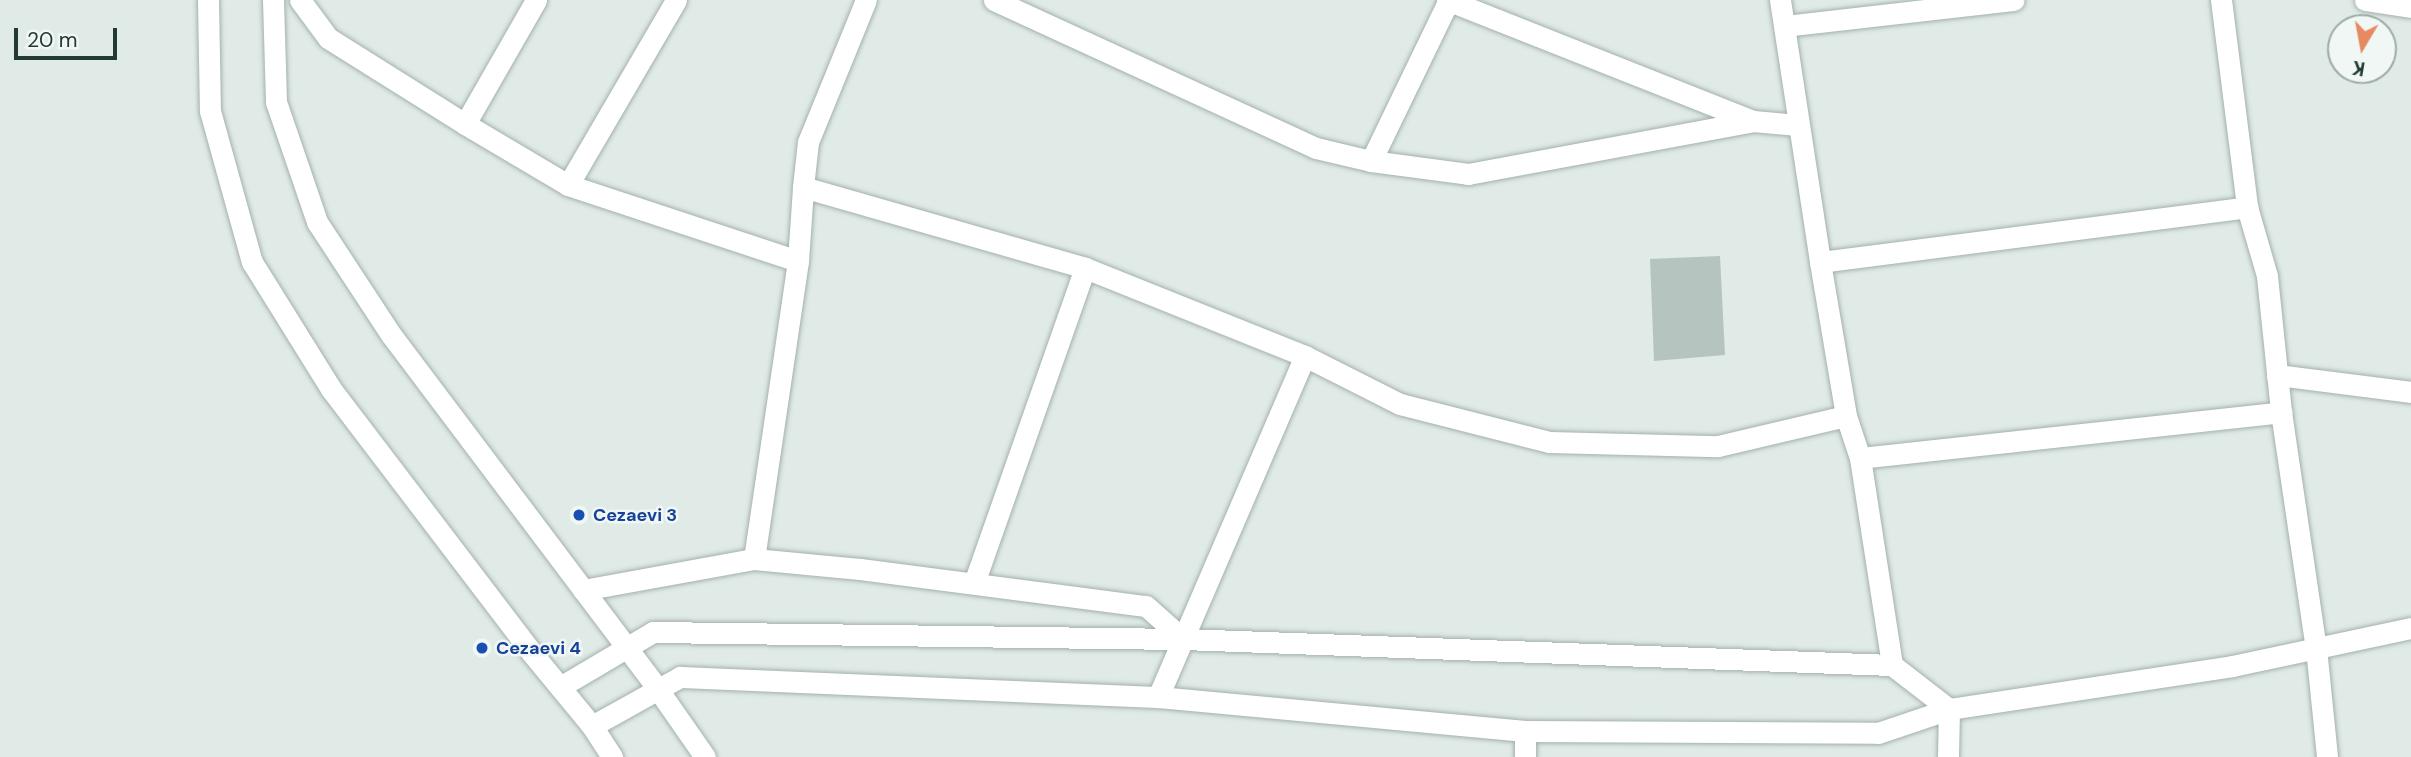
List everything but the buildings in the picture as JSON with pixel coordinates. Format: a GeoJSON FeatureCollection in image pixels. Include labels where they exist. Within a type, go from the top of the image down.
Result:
{"type":"FeatureCollection","features":[{"type":"Feature","properties":{"kind":"street"},"geometry":{"type":"LineString","coordinates":[[208,0],[209,111],[252,262],[331,389],[592,726],[612,757]]}},
{"type":"Feature","properties":{"kind":"street"},"geometry":{"type":"LineString","coordinates":[[273,0],[276,102],[317,222],[392,336],[657,688],[705,757]]}},
{"type":"Feature","properties":{"kind":"street"},"geometry":{"type":"LineString","coordinates":[[300,0],[328,38],[465,124],[568,184],[798,261]]}},
{"type":"Feature","properties":{"kind":"street"},"geometry":{"type":"LineString","coordinates":[[465,124],[536,0]]}},
{"type":"Feature","properties":{"kind":"street"},"geometry":{"type":"LineString","coordinates":[[568,184],[676,0]]}},
{"type":"Feature","properties":{"kind":"street"},"geometry":{"type":"LineString","coordinates":[[754,559],[798,261],[808,142],[866,0]]}},
{"type":"Feature","properties":{"kind":"street"},"geometry":{"type":"LineString","coordinates":[[994,0],[1316,148],[1371,161],[1468,174],[1754,121],[1798,125]]}},
{"type":"Feature","properties":{"kind":"street"},"geometry":{"type":"LineString","coordinates":[[1371,161],[1448,0],[1754,121]]}},
{"type":"Feature","properties":{"kind":"street"},"geometry":{"type":"LineString","coordinates":[[1780,0],[1820,261],[1846,415],[1860,458],[1892,665]]}},
{"type":"Feature","properties":{"kind":"street"},"geometry":{"type":"LineString","coordinates":[[1785,26],[2014,0]]}},
{"type":"Feature","properties":{"kind":"street"},"geometry":{"type":"LineString","coordinates":[[2221,0],[2247,207],[2267,276],[2281,412],[2316,648],[2328,757]]}},
{"type":"Feature","properties":{"kind":"street"},"geometry":{"type":"LineString","coordinates":[[2365,0],[2411,7]]}},
{"type":"Feature","properties":{"kind":"street"},"geometry":{"type":"LineString","coordinates":[[803,187],[1085,268],[1305,356],[1400,404],[1549,442],[1718,446],[1846,415]]}},
{"type":"Feature","properties":{"kind":"street"},"geometry":{"type":"LineString","coordinates":[[1820,261],[2247,207]]}},
{"type":"Feature","properties":{"kind":"street"},"geometry":{"type":"LineString","coordinates":[[975,583],[1085,268]]}},
{"type":"Feature","properties":{"kind":"street"},"geometry":{"type":"LineString","coordinates":[[1158,697],[1305,356]]}},
{"type":"Feature","properties":{"kind":"street"},"geometry":{"type":"LineString","coordinates":[[2277,375],[2411,392]]}},
{"type":"Feature","properties":{"kind":"street"},"geometry":{"type":"LineString","coordinates":[[1860,458],[2281,412]]}},
{"type":"Feature","properties":{"kind":"street"},"geometry":{"type":"LineString","coordinates":[[583,590],[754,559],[975,583],[1146,606],[1183,639]]}},
{"type":"Feature","properties":{"kind":"street"},"geometry":{"type":"LineString","coordinates":[[592,726],[680,677],[1158,697],[1525,731],[1878,733],[1949,709],[2232,666],[2411,628]]}},
{"type":"Feature","properties":{"kind":"street"},"geometry":{"type":"LineString","coordinates":[[560,687],[653,632],[1183,639],[1892,665],[1949,709]]}},
{"type":"Feature","properties":{"kind":"street"},"geometry":{"type":"LineString","coordinates":[[1948,757],[1949,709]]}},
{"type":"Feature","properties":{"kind":"street"},"geometry":{"type":"LineString","coordinates":[[1525,731],[1525,757]]}},
{"type":"Feature","properties":{"kind":"place","name":"Cezaevi 3"},"geometry":{"type":"Point","coordinates":[579,515]}},
{"type":"Feature","properties":{"kind":"place","name":"Cezaevi 4"},"geometry":{"type":"Point","coordinates":[482,648]}}]}
